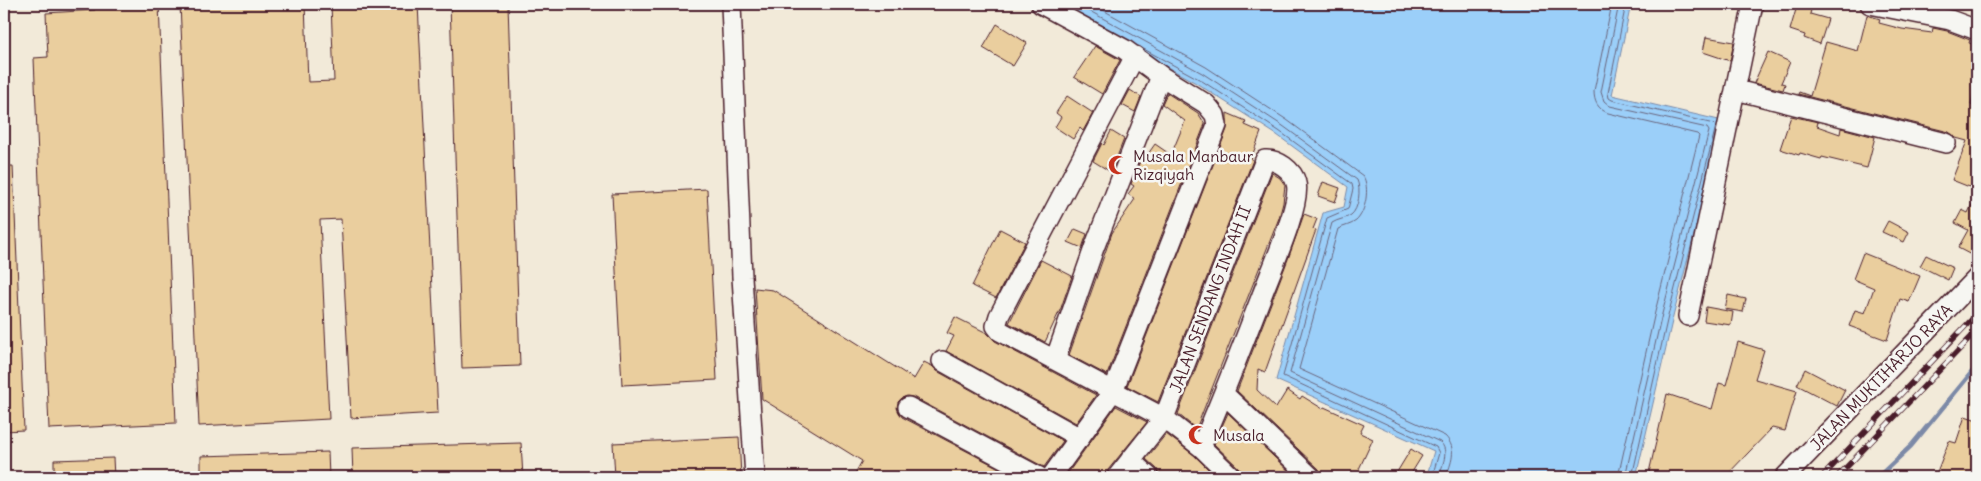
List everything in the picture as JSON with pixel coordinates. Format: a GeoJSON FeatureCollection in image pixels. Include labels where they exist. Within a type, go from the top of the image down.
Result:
{"type":"FeatureCollection","features":[{"type":"Feature","properties":{"kind":"street"},"geometry":{"type":"LineString","coordinates":[[731,4],[742,277],[754,477]]}},
{"type":"Feature","properties":{"kind":"street"},"geometry":{"type":"LineString","coordinates":[[1041,4],[1135,56],[1161,76],[1206,104],[1215,115],[1216,125],[1113,391],[1051,477]]}},
{"type":"Feature","properties":{"kind":"street"},"geometry":{"type":"LineString","coordinates":[[1688,316],[1754,4]]}},
{"type":"Feature","properties":{"kind":"street"},"geometry":{"type":"LineString","coordinates":[[1870,4],[1950,20],[1977,30]]}},
{"type":"Feature","properties":{"kind":"street"},"geometry":{"type":"LineString","coordinates":[[1135,56],[996,321],[996,326],[1000,332],[1164,418],[1201,447],[1232,477]]}},
{"type":"Feature","properties":{"kind":"street"},"geometry":{"type":"LineString","coordinates":[[1055,360],[1094,248],[1161,76]]}},
{"type":"Feature","properties":{"kind":"street"},"geometry":{"type":"LineString","coordinates":[[1736,90],[1946,143]]}},
{"type":"Feature","properties":{"kind":"street","name":"JALAN SENDANG INDAH II"},"geometry":{"type":"LineString","coordinates":[[1117,477],[1164,418],[1265,160],[1274,160],[1286,169],[1297,185],[1297,195],[1283,242],[1224,394]]}},
{"type":"Feature","properties":{"kind":"street","name":"JALAN MUKTIHARJO RAYA"},"geometry":{"type":"LineString","coordinates":[[1785,477],[1977,278]]}},
{"type":"Feature","properties":{"kind":"street"},"geometry":{"type":"LineString","coordinates":[[942,361],[1080,438]]}},
{"type":"Feature","properties":{"kind":"street"},"geometry":{"type":"LineString","coordinates":[[1201,447],[1224,394],[1312,477]]}},
{"type":"Feature","properties":{"kind":"street"},"geometry":{"type":"LineString","coordinates":[[908,407],[1039,477]]}},
{"type":"Feature","properties":{"kind":"street"},"geometry":{"type":"LineString","coordinates":[[1130,460],[1149,477]]}},
{"type":"Feature","properties":{"kind":"water"},"geometry":{"type":"Polygon","coordinates":[[[1054,4],[1631,4],[1612,95],[1723,121],[1673,317],[1636,477],[1430,477],[1427,475],[1434,451],[1276,380],[1323,213],[1344,207],[1348,187],[1277,135],[1196,83],[1054,4]]]}},
{"type":"Feature","properties":{"kind":"building"},"geometry":{"type":"Polygon","coordinates":[[[95,4],[159,4],[176,423],[49,429],[34,58],[48,57],[46,13],[95,10],[95,4]]]}},
{"type":"Feature","properties":{"kind":"building"},"geometry":{"type":"Polygon","coordinates":[[[180,4],[305,4],[308,82],[334,81],[331,4],[418,4],[438,413],[351,418],[341,219],[320,220],[329,419],[199,426],[180,4]]]}},
{"type":"Feature","properties":{"kind":"building"},"geometry":{"type":"Polygon","coordinates":[[[450,4],[508,4],[520,366],[462,368],[450,4]]]}},
{"type":"Feature","properties":{"kind":"building"},"geometry":{"type":"Polygon","coordinates":[[[1797,6],[1811,10],[1810,14],[1828,19],[1820,44],[1804,38],[1805,35],[1790,30],[1797,6]]]}},
{"type":"Feature","properties":{"kind":"building"},"geometry":{"type":"Polygon","coordinates":[[[1867,15],[1880,19],[1879,23],[1902,29],[1932,33],[1933,28],[1947,31],[1970,40],[1969,43],[1977,45],[1977,80],[1971,104],[1977,106],[1977,190],[1952,180],[1967,141],[1956,138],[1949,132],[1798,94],[1799,92],[1810,96],[1826,42],[1858,51],[1867,15]]]}},
{"type":"Feature","properties":{"kind":"building"},"geometry":{"type":"Polygon","coordinates":[[[997,24],[1027,43],[1013,66],[983,48],[997,24]]]}},
{"type":"Feature","properties":{"kind":"building"},"geometry":{"type":"Polygon","coordinates":[[[1706,37],[1734,42],[1730,61],[1703,52],[1706,37]]]}},
{"type":"Feature","properties":{"kind":"building"},"geometry":{"type":"Polygon","coordinates":[[[1095,46],[1120,60],[1102,94],[1074,77],[1095,46]]]}},
{"type":"Feature","properties":{"kind":"building"},"geometry":{"type":"Polygon","coordinates":[[[1768,52],[1790,62],[1781,83],[1785,84],[1783,90],[1754,83],[1768,52]]]}},
{"type":"Feature","properties":{"kind":"building"},"geometry":{"type":"Polygon","coordinates":[[[1130,90],[1141,97],[1135,112],[1122,105],[1130,90]]]}},
{"type":"Feature","properties":{"kind":"building"},"geometry":{"type":"Polygon","coordinates":[[[1167,93],[1198,113],[1205,124],[1107,375],[1069,355],[1112,233],[1135,199],[1128,194],[1134,186],[1131,184],[1144,151],[1148,154],[1155,144],[1171,155],[1185,121],[1162,104],[1167,93]]]}},
{"type":"Feature","properties":{"kind":"building"},"geometry":{"type":"Polygon","coordinates":[[[1067,96],[1093,113],[1083,131],[1080,128],[1073,139],[1055,127],[1061,117],[1056,113],[1067,96]]]}},
{"type":"Feature","properties":{"kind":"building"},"geometry":{"type":"Polygon","coordinates":[[[1227,113],[1246,121],[1245,125],[1261,132],[1251,159],[1253,160],[1158,402],[1127,386],[1227,129],[1227,113]]]}},
{"type":"Feature","properties":{"kind":"building"},"geometry":{"type":"Polygon","coordinates":[[[1791,116],[1818,122],[1817,126],[1840,134],[1841,128],[1875,137],[1867,168],[1822,157],[1821,159],[1800,153],[1799,155],[1780,149],[1791,116]]]}},
{"type":"Feature","properties":{"kind":"building"},"geometry":{"type":"Polygon","coordinates":[[[1111,131],[1124,139],[1111,172],[1093,161],[1102,143],[1104,145],[1111,131]]]}},
{"type":"Feature","properties":{"kind":"building"},"geometry":{"type":"Polygon","coordinates":[[[4,166],[13,166],[24,430],[4,431],[4,166]]]}},
{"type":"Feature","properties":{"kind":"building"},"geometry":{"type":"Polygon","coordinates":[[[1272,173],[1280,178],[1285,185],[1279,218],[1196,429],[1178,414],[1272,173]]]}},
{"type":"Feature","properties":{"kind":"building"},"geometry":{"type":"Polygon","coordinates":[[[1323,182],[1340,188],[1335,202],[1318,196],[1323,182]]]}},
{"type":"Feature","properties":{"kind":"building"},"geometry":{"type":"Polygon","coordinates":[[[707,189],[717,380],[622,385],[612,194],[707,189]]]}},
{"type":"Feature","properties":{"kind":"building"},"geometry":{"type":"Polygon","coordinates":[[[1977,194],[1977,258],[1958,248],[1968,230],[1955,223],[1962,210],[1968,213],[1977,194]]]}},
{"type":"Feature","properties":{"kind":"building"},"geometry":{"type":"Polygon","coordinates":[[[1304,214],[1317,219],[1313,229],[1316,230],[1265,372],[1258,369],[1257,390],[1276,408],[1287,390],[1300,399],[1302,396],[1323,409],[1324,407],[1364,425],[1360,433],[1373,439],[1359,469],[1367,477],[1322,477],[1319,469],[1237,391],[1304,214]]]}},
{"type":"Feature","properties":{"kind":"building"},"geometry":{"type":"Polygon","coordinates":[[[1888,221],[1909,232],[1904,242],[1882,232],[1888,221]]]}},
{"type":"Feature","properties":{"kind":"building"},"geometry":{"type":"Polygon","coordinates":[[[1000,229],[1025,242],[996,298],[972,286],[1000,229]]]}},
{"type":"Feature","properties":{"kind":"building"},"geometry":{"type":"Polygon","coordinates":[[[1075,229],[1087,234],[1082,248],[1068,242],[1075,229]]]}},
{"type":"Feature","properties":{"kind":"building"},"geometry":{"type":"Polygon","coordinates":[[[1863,253],[1920,276],[1909,302],[1900,299],[1887,340],[1849,326],[1855,310],[1865,313],[1874,288],[1853,279],[1863,253]]]}},
{"type":"Feature","properties":{"kind":"building"},"geometry":{"type":"Polygon","coordinates":[[[1926,255],[1953,268],[1948,280],[1920,266],[1926,255]]]}},
{"type":"Feature","properties":{"kind":"building"},"geometry":{"type":"Polygon","coordinates":[[[1041,260],[1072,276],[1061,308],[1045,342],[1009,323],[1041,260]]]}},
{"type":"Feature","properties":{"kind":"building"},"geometry":{"type":"Polygon","coordinates":[[[755,288],[773,290],[914,379],[924,362],[1063,441],[1044,467],[913,397],[907,396],[898,402],[897,408],[902,417],[1016,477],[853,477],[862,461],[762,399],[755,288]]]}},
{"type":"Feature","properties":{"kind":"building"},"geometry":{"type":"Polygon","coordinates":[[[1728,295],[1746,299],[1743,312],[1725,309],[1728,295]]]}},
{"type":"Feature","properties":{"kind":"building"},"geometry":{"type":"Polygon","coordinates":[[[1706,307],[1733,312],[1731,325],[1704,321],[1706,307]]]}},
{"type":"Feature","properties":{"kind":"building"},"geometry":{"type":"Polygon","coordinates":[[[955,317],[987,333],[995,341],[1096,395],[1076,423],[946,351],[954,336],[947,333],[955,317]]]}},
{"type":"Feature","properties":{"kind":"building"},"geometry":{"type":"Polygon","coordinates":[[[1738,342],[1764,350],[1755,379],[1797,391],[1785,431],[1772,428],[1725,477],[1648,477],[1667,394],[1712,409],[1719,383],[1726,385],[1738,342]]]}},
{"type":"Feature","properties":{"kind":"building"},"geometry":{"type":"Polygon","coordinates":[[[1805,369],[1845,390],[1837,406],[1797,385],[1805,369]]]}},
{"type":"Feature","properties":{"kind":"building"},"geometry":{"type":"Polygon","coordinates":[[[1116,406],[1147,422],[1108,470],[1106,477],[1065,477],[1116,406]]]}},
{"type":"Feature","properties":{"kind":"building"},"geometry":{"type":"Polygon","coordinates":[[[1228,413],[1295,477],[1243,477],[1240,469],[1214,444],[1228,413]]]}},
{"type":"Feature","properties":{"kind":"building"},"geometry":{"type":"Polygon","coordinates":[[[1965,416],[1977,420],[1977,458],[1971,477],[1935,477],[1949,441],[1956,443],[1965,416]]]}},
{"type":"Feature","properties":{"kind":"building"},"geometry":{"type":"Polygon","coordinates":[[[1166,434],[1194,455],[1216,477],[1160,477],[1157,469],[1146,459],[1166,434]]]}},
{"type":"Feature","properties":{"kind":"building"},"geometry":{"type":"Polygon","coordinates":[[[739,437],[741,477],[615,477],[613,443],[739,437]]]}},
{"type":"Feature","properties":{"kind":"building"},"geometry":{"type":"Polygon","coordinates":[[[521,443],[523,477],[353,477],[352,448],[521,443]]]}},
{"type":"Feature","properties":{"kind":"building"},"geometry":{"type":"Polygon","coordinates":[[[1411,449],[1422,456],[1409,477],[1394,477],[1411,449]]]}},
{"type":"Feature","properties":{"kind":"building"},"geometry":{"type":"Polygon","coordinates":[[[328,452],[329,477],[201,477],[201,456],[328,452]]]}},
{"type":"Feature","properties":{"kind":"building"},"geometry":{"type":"Polygon","coordinates":[[[113,458],[114,477],[54,477],[54,460],[113,458]]]}},
{"type":"Feature","properties":{"kind":"waterway"},"geometry":{"type":"LineString","coordinates":[[1878,477],[1911,446],[1977,366]]}},
{"type":"Feature","properties":{"kind":"railway"},"geometry":{"type":"LineString","coordinates":[[1822,477],[1977,314]]}},
{"type":"Feature","properties":{"kind":"railway"},"geometry":{"type":"LineString","coordinates":[[1837,477],[1977,331]]}},
{"type":"Feature","properties":{"kind":"place","name":"Musala Manbaur Rizqiyah"},"geometry":{"type":"Point","coordinates":[1118,165]}},
{"type":"Feature","properties":{"kind":"place","name":"Musala"},"geometry":{"type":"Point","coordinates":[1198,435]}}]}
